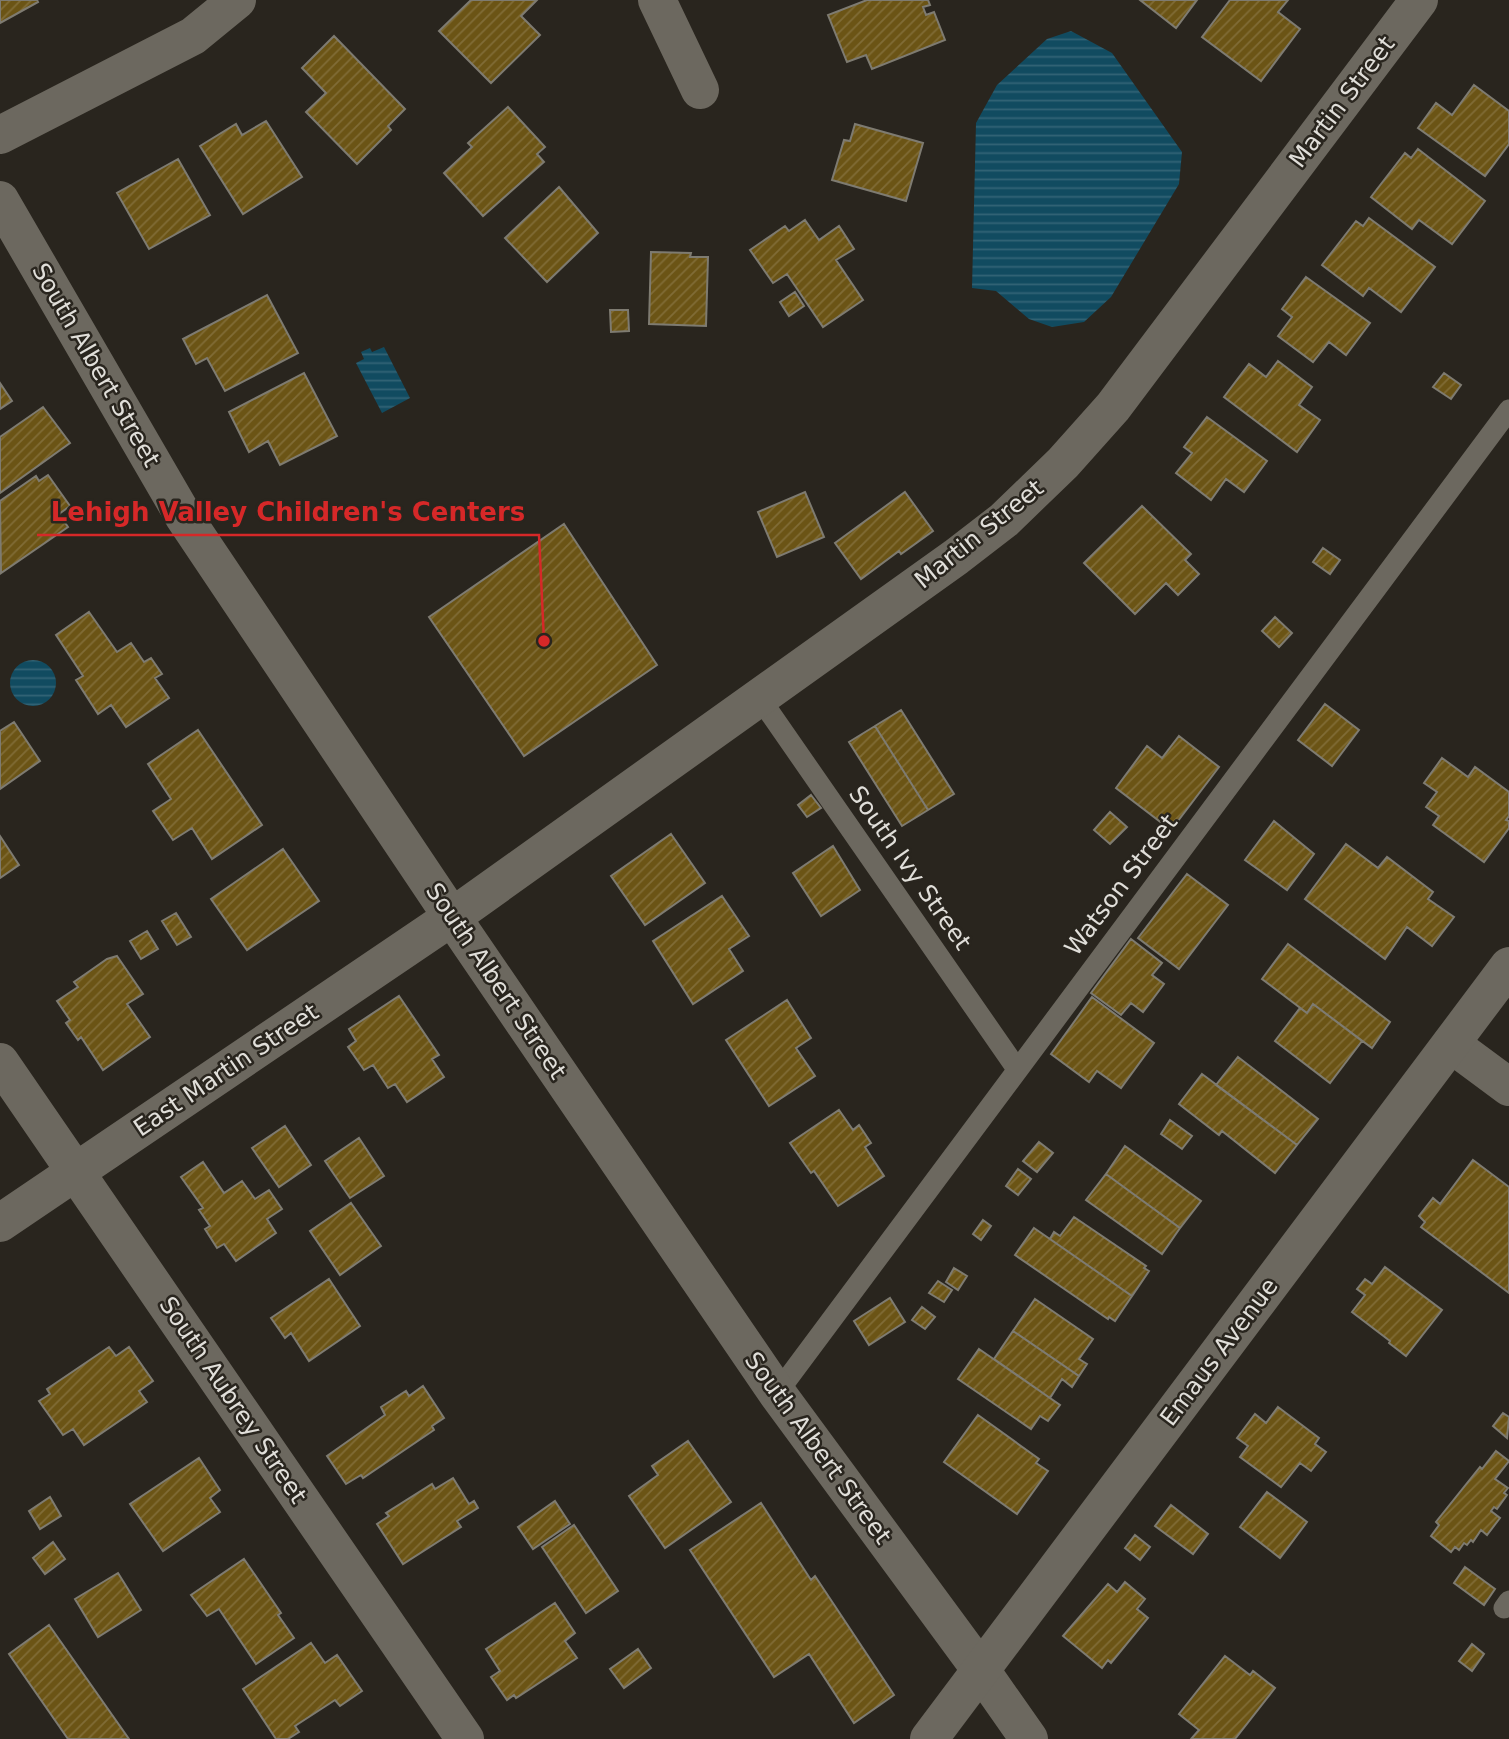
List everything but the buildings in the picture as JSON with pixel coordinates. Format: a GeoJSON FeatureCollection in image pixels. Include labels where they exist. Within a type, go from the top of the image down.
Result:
{"type":"FeatureCollection","features":[{"type":"Feature","properties":{"kind":"street"},"geometry":{"type":"LineString","coordinates":[[0,135],[192,36],[237,0]]}},
{"type":"Feature","properties":{"kind":"street"},"geometry":{"type":"LineString","coordinates":[[657,0],[700,90]]}},
{"type":"Feature","properties":{"kind":"street","name":"Martin Street"},"geometry":{"type":"LineString","coordinates":[[452,917],[1004,520],[1063,463],[1113,407],[1419,0]]}},
{"type":"Feature","properties":{"kind":"street","name":"South Albert Street"},"geometry":{"type":"LineString","coordinates":[[0,200],[184,517],[776,1393],[1029,1739]]}},
{"type":"Feature","properties":{"kind":"street","name":"East Martin Street"},"geometry":{"type":"LineString","coordinates":[[0,1223],[452,917]]}},
{"type":"Feature","properties":{"kind":"street","name":"Emaus Avenue"},"geometry":{"type":"LineString","coordinates":[[929,1739],[1509,966]]}},
{"type":"Feature","properties":{"kind":"street"},"geometry":{"type":"LineString","coordinates":[[1451,1044],[1509,1087]]}},
{"type":"Feature","properties":{"kind":"street","name":"South Aubrey Street"},"geometry":{"type":"LineString","coordinates":[[0,1062],[465,1739]]}},
{"type":"Feature","properties":{"kind":"lane","name":"Watson Street"},"geometry":{"type":"LineString","coordinates":[[776,1393],[1509,410]]}},
{"type":"Feature","properties":{"kind":"lane","name":"South Ivy Street"},"geometry":{"type":"LineString","coordinates":[[759,698],[1017,1069]]}},
{"type":"Feature","properties":{"kind":"water"},"geometry":{"type":"Polygon","coordinates":[[[1071,31],[1112,53],[1182,152],[1179,184],[1111,297],[1084,322],[1052,327],[1029,319],[996,291],[972,288],[976,123],[997,85],[1047,39],[1071,31]]]}},
{"type":"Feature","properties":{"kind":"water"},"geometry":{"type":"Polygon","coordinates":[[[384,347],[410,398],[382,413],[356,363],[364,359],[361,352],[370,348],[372,352],[384,347]]]}},
{"type":"Feature","properties":{"kind":"water"},"geometry":{"type":"Polygon","coordinates":[[[33,660],[42,661],[49,667],[55,674],[55,692],[49,699],[42,705],[33,706],[24,705],[17,699],[11,692],[10,683],[11,674],[17,667],[24,661],[33,660]]]}},
{"type":"Feature","properties":{"kind":"place","name":"Lehigh Valley Children's Centers"},"geometry":{"type":"Point","coordinates":[544,641]}}]}
